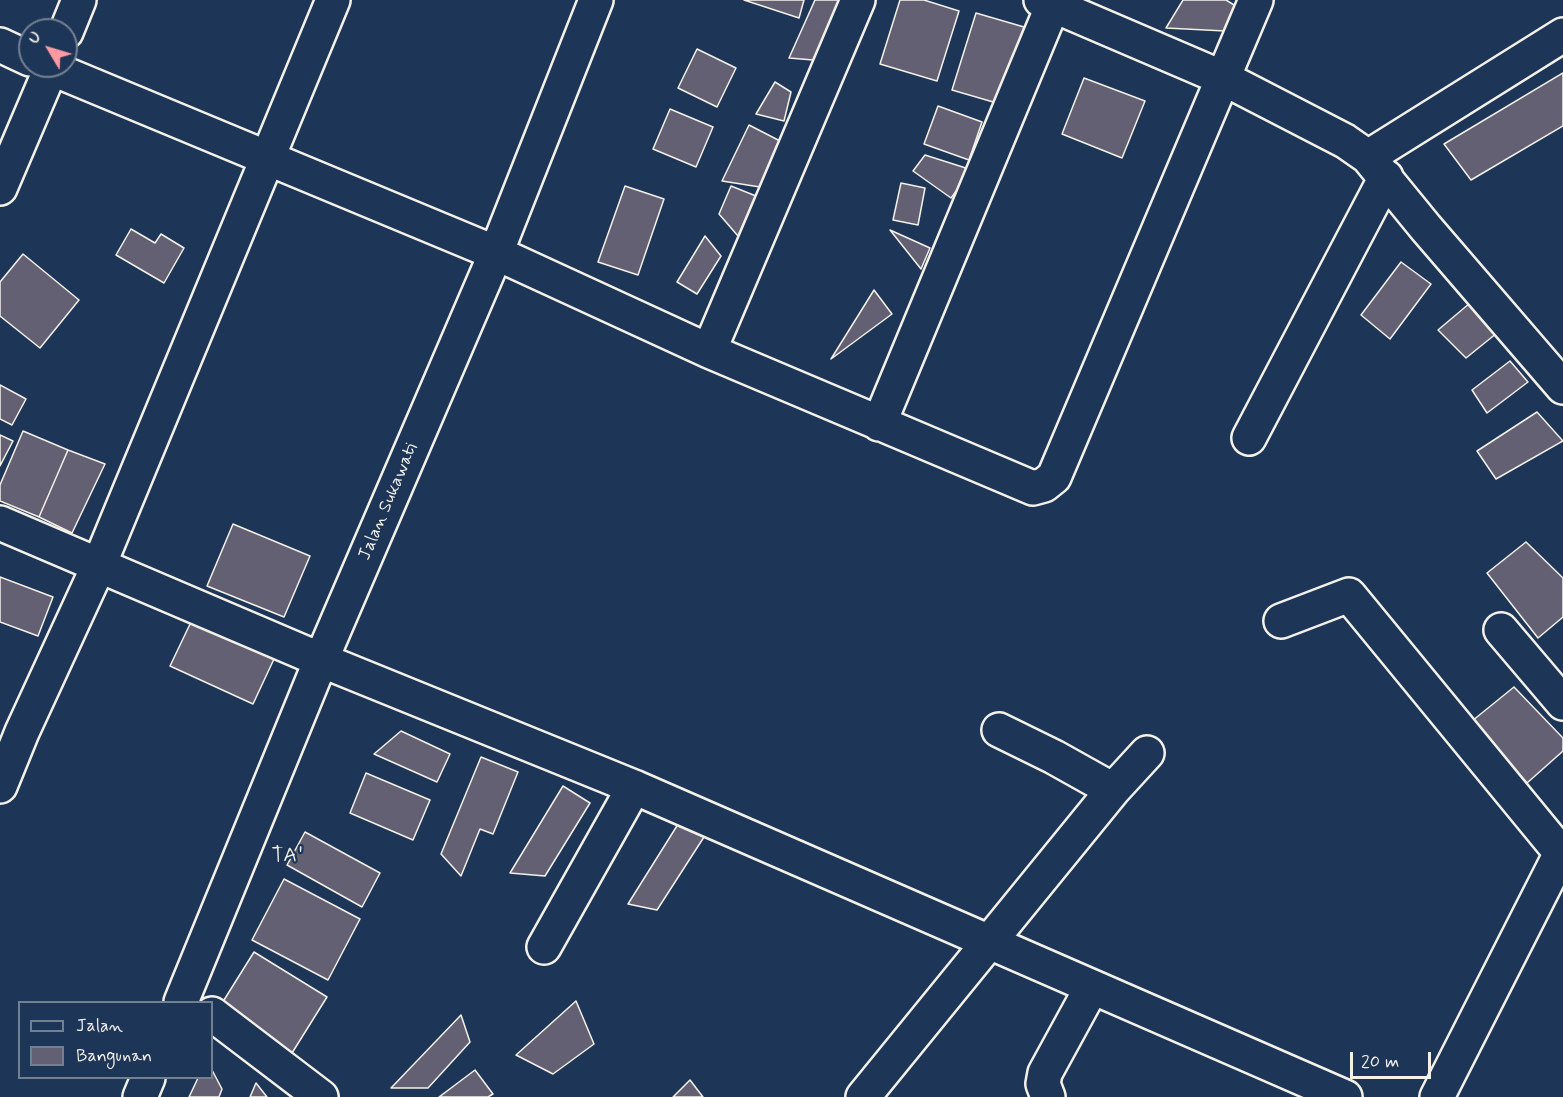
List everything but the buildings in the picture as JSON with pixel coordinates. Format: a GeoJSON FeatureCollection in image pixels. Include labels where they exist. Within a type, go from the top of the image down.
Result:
{"type":"FeatureCollection","features":[{"type":"Feature","properties":{"kind":"street"},"geometry":{"type":"LineString","coordinates":[[72,18],[80,0]]}},
{"type":"Feature","properties":{"kind":"street"},"geometry":{"type":"LineString","coordinates":[[0,786],[22,732],[99,565],[333,0]]}},
{"type":"Feature","properties":{"kind":"street","name":"Jalan Sukawati"},"geometry":{"type":"LineString","coordinates":[[187,1000],[321,660],[496,253],[596,0]]}},
{"type":"Feature","properties":{"kind":"street"},"geometry":{"type":"LineString","coordinates":[[709,351],[858,0]]}},
{"type":"Feature","properties":{"kind":"street"},"geometry":{"type":"LineString","coordinates":[[76,78],[496,253],[709,351],[1033,488],[1050,482],[1054,477],[1256,0]]}},
{"type":"Feature","properties":{"kind":"street"},"geometry":{"type":"LineString","coordinates":[[879,424],[1050,2],[1223,78],[1345,141],[1377,167],[1426,228],[1563,387]]}},
{"type":"Feature","properties":{"kind":"street"},"geometry":{"type":"LineString","coordinates":[[1250,438],[1377,167],[1563,35]]}},
{"type":"Feature","properties":{"kind":"street"},"geometry":{"type":"LineString","coordinates":[[0,45],[18,53]]}},
{"type":"Feature","properties":{"kind":"street"},"geometry":{"type":"LineString","coordinates":[[0,188],[40,78]]}},
{"type":"Feature","properties":{"kind":"street"},"geometry":{"type":"LineString","coordinates":[[0,523],[321,660],[634,788],[1345,1097]]}},
{"type":"Feature","properties":{"kind":"street"},"geometry":{"type":"LineString","coordinates":[[1281,621],[1348,595],[1562,851],[1437,1097]]}},
{"type":"Feature","properties":{"kind":"street"},"geometry":{"type":"LineString","coordinates":[[1501,630],[1563,704]]}},
{"type":"Feature","properties":{"kind":"street"},"geometry":{"type":"LineString","coordinates":[[999,730],[1113,790]]}},
{"type":"Feature","properties":{"kind":"street"},"geometry":{"type":"LineString","coordinates":[[863,1097],[1113,790],[1147,753]]}},
{"type":"Feature","properties":{"kind":"street"},"geometry":{"type":"LineString","coordinates":[[544,947],[634,788]]}},
{"type":"Feature","properties":{"kind":"street"},"geometry":{"type":"LineString","coordinates":[[1048,1097],[1043,1084],[1045,1073],[1092,987]]}},
{"type":"Feature","properties":{"kind":"street"},"geometry":{"type":"LineString","coordinates":[[213,1015],[321,1097]]}},
{"type":"Feature","properties":{"kind":"street"},"geometry":{"type":"LineString","coordinates":[[140,1097],[147,1079]]}},
{"type":"Feature","properties":{"kind":"district","name":"TA'"},"geometry":{"type":"Point","coordinates":[288,857]}}]}
